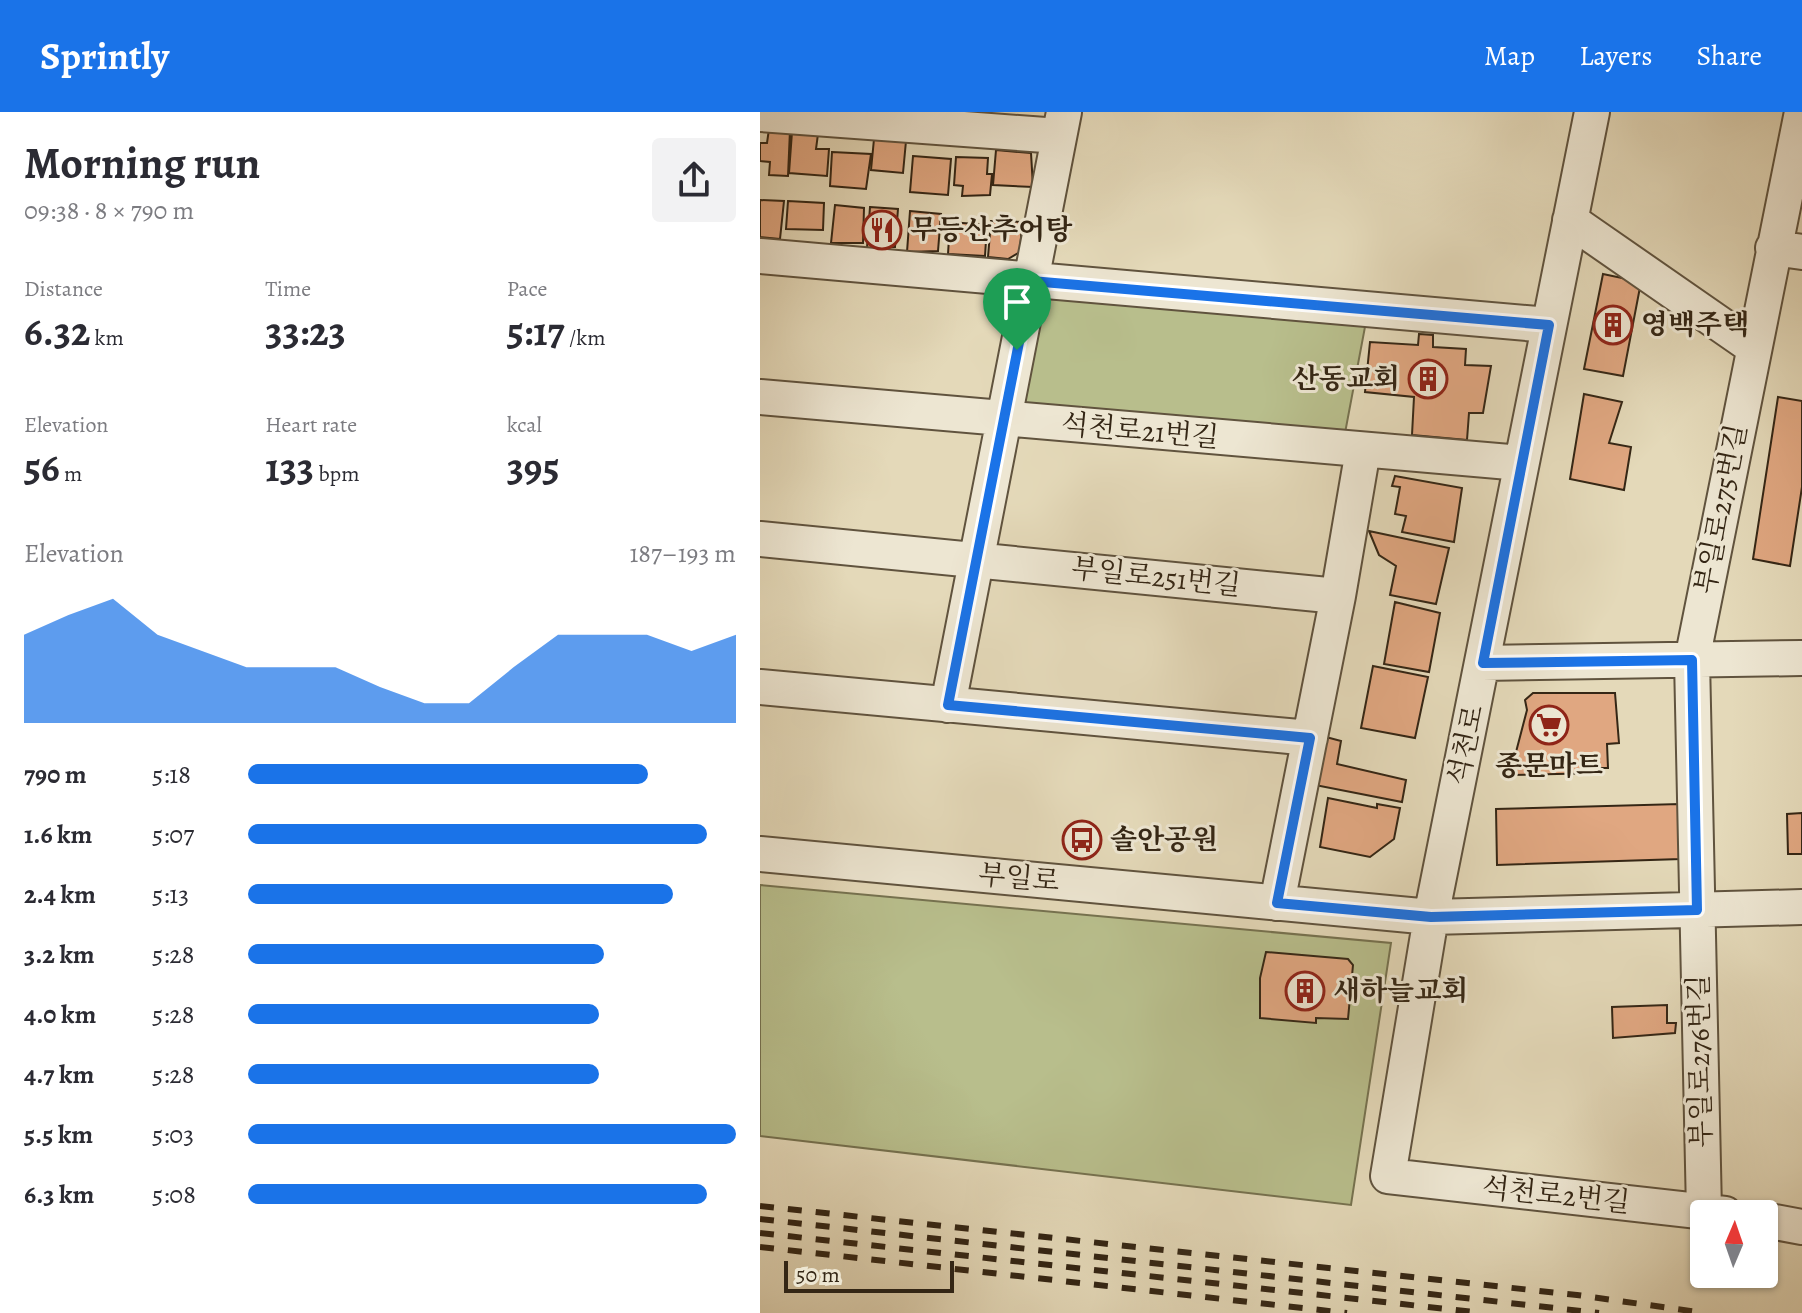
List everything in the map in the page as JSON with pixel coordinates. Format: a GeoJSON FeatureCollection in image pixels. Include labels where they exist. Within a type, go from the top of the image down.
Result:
{"type":"FeatureCollection","features":[{"type":"Feature","properties":{"kind":"street","name":"석천로"},"geometry":{"type":"LineString","coordinates":[[1388,1176],[1431,917],[1592,112]]}},
{"type":"Feature","properties":{"kind":"street","name":"부일로275번길"},"geometry":{"type":"LineString","coordinates":[[1697,910],[1692,660],[1753,347],[1788,250],[1802,112]]}},
{"type":"Feature","properties":{"kind":"street"},"geometry":{"type":"LineString","coordinates":[[760,114],[1062,124],[948,705]]}},
{"type":"Feature","properties":{"kind":"street"},"geometry":{"type":"LineString","coordinates":[[1570,220],[1753,347]]}},
{"type":"Feature","properties":{"kind":"street"},"geometry":{"type":"LineString","coordinates":[[760,256],[1549,325]]}},
{"type":"Feature","properties":{"kind":"street","name":"석천로21번길"},"geometry":{"type":"LineString","coordinates":[[760,397],[1521,463]]}},
{"type":"Feature","properties":{"kind":"street"},"geometry":{"type":"LineString","coordinates":[[1277,903],[1338,596],[1363,450]]}},
{"type":"Feature","properties":{"kind":"street","name":"부일로251번길"},"geometry":{"type":"LineString","coordinates":[[760,539],[1338,596]]}},
{"type":"Feature","properties":{"kind":"street"},"geometry":{"type":"LineString","coordinates":[[1483,663],[1802,658]]}},
{"type":"Feature","properties":{"kind":"street"},"geometry":{"type":"LineString","coordinates":[[760,687],[1310,738]]}},
{"type":"Feature","properties":{"kind":"street","name":"부일로"},"geometry":{"type":"LineString","coordinates":[[760,854],[1431,917],[1802,907]]}},
{"type":"Feature","properties":{"kind":"street","name":"부일로276번길"},"geometry":{"type":"LineString","coordinates":[[1697,910],[1713,1200]]}},
{"type":"Feature","properties":{"kind":"street","name":"석천로2번길"},"geometry":{"type":"LineString","coordinates":[[1388,1176],[1690,1209]]}},
{"type":"Feature","properties":{"kind":"street"},"geometry":{"type":"LineString","coordinates":[[1778,1223],[1802,1227]]}},
{"type":"Feature","properties":{"kind":"green space"},"geometry":{"type":"Polygon","coordinates":[[[1031,281],[1368,311],[1342,449],[1003,419],[1031,281]]]}},
{"type":"Feature","properties":{"kind":"green space"},"geometry":{"type":"Polygon","coordinates":[[[760,885],[1391,943],[1351,1205],[760,1136],[760,885]]]}},
{"type":"Feature","properties":{"kind":"building"},"geometry":{"type":"Polygon","coordinates":[[[769,129],[790,130],[788,176],[769,175],[770,162],[760,161],[760,143],[767,143],[769,129]]]}},
{"type":"Feature","properties":{"kind":"building"},"geometry":{"type":"Polygon","coordinates":[[[792,132],[818,134],[816,149],[829,149],[827,176],[789,173],[792,132]]]}},
{"type":"Feature","properties":{"kind":"building"},"geometry":{"type":"Polygon","coordinates":[[[874,139],[906,141],[903,173],[871,170],[874,139]]]}},
{"type":"Feature","properties":{"kind":"building"},"geometry":{"type":"Polygon","coordinates":[[[996,150],[1031,153],[1033,187],[993,185],[996,150]]]}},
{"type":"Feature","properties":{"kind":"building"},"geometry":{"type":"Polygon","coordinates":[[[832,152],[871,154],[866,189],[830,186],[832,152]]]}},
{"type":"Feature","properties":{"kind":"building"},"geometry":{"type":"Polygon","coordinates":[[[913,156],[951,159],[948,195],[910,192],[913,156]]]}},
{"type":"Feature","properties":{"kind":"building"},"geometry":{"type":"Polygon","coordinates":[[[956,157],[988,158],[987,174],[992,174],[990,195],[962,196],[963,186],[954,185],[956,157]]]}},
{"type":"Feature","properties":{"kind":"building"},"geometry":{"type":"Polygon","coordinates":[[[760,200],[784,201],[780,239],[760,237],[760,200]]]}},
{"type":"Feature","properties":{"kind":"building"},"geometry":{"type":"Polygon","coordinates":[[[788,201],[824,203],[823,230],[786,229],[788,201]]]}},
{"type":"Feature","properties":{"kind":"building"},"geometry":{"type":"Polygon","coordinates":[[[835,205],[864,208],[863,243],[831,243],[835,205]]]}},
{"type":"Feature","properties":{"kind":"building"},"geometry":{"type":"Polygon","coordinates":[[[870,207],[898,209],[895,247],[867,248],[870,207]]]}},
{"type":"Feature","properties":{"kind":"building"},"geometry":{"type":"Polygon","coordinates":[[[910,211],[941,214],[938,251],[907,252],[910,211]]]}},
{"type":"Feature","properties":{"kind":"building"},"geometry":{"type":"Polygon","coordinates":[[[991,221],[1022,222],[1020,252],[1008,259],[988,257],[991,221]]]}},
{"type":"Feature","properties":{"kind":"building"},"geometry":{"type":"Polygon","coordinates":[[[950,222],[987,225],[985,256],[948,254],[950,222]]]}},
{"type":"Feature","properties":{"kind":"building","name":"영백주택"},"geometry":{"type":"Polygon","coordinates":[[[1603,274],[1641,282],[1623,376],[1584,369],[1603,274]]]}},
{"type":"Feature","properties":{"kind":"building","name":"산동교회"},"geometry":{"type":"Polygon","coordinates":[[[1419,334],[1433,335],[1433,347],[1466,349],[1465,365],[1491,366],[1483,413],[1469,413],[1467,440],[1412,435],[1414,397],[1365,392],[1370,342],[1418,345],[1419,334]]]}},
{"type":"Feature","properties":{"kind":"building"},"geometry":{"type":"Polygon","coordinates":[[[1584,394],[1622,402],[1609,443],[1631,447],[1624,490],[1570,479],[1584,394]]]}},
{"type":"Feature","properties":{"kind":"building"},"geometry":{"type":"Polygon","coordinates":[[[1778,397],[1802,401],[1802,487],[1790,566],[1753,559],[1778,397]]]}},
{"type":"Feature","properties":{"kind":"building"},"geometry":{"type":"Polygon","coordinates":[[[1395,476],[1462,488],[1454,542],[1402,532],[1406,516],[1395,514],[1400,487],[1392,486],[1395,476]]]}},
{"type":"Feature","properties":{"kind":"building"},"geometry":{"type":"Polygon","coordinates":[[[1369,531],[1449,548],[1436,604],[1390,595],[1396,566],[1379,555],[1369,531]]]}},
{"type":"Feature","properties":{"kind":"building"},"geometry":{"type":"Polygon","coordinates":[[[1395,602],[1440,613],[1429,672],[1384,664],[1395,602]]]}},
{"type":"Feature","properties":{"kind":"building"},"geometry":{"type":"Polygon","coordinates":[[[1373,666],[1428,677],[1415,738],[1361,728],[1373,666]]]}},
{"type":"Feature","properties":{"kind":"building"},"geometry":{"type":"Polygon","coordinates":[[[1533,693],[1615,693],[1619,743],[1607,744],[1608,768],[1601,768],[1601,773],[1510,775],[1527,710],[1525,700],[1533,693]]]}},
{"type":"Feature","properties":{"kind":"building"},"geometry":{"type":"Polygon","coordinates":[[[1326,737],[1341,741],[1337,764],[1406,780],[1402,802],[1315,785],[1326,737]]]}},
{"type":"Feature","properties":{"kind":"building"},"geometry":{"type":"Polygon","coordinates":[[[1328,798],[1377,808],[1377,804],[1400,808],[1394,839],[1370,857],[1320,847],[1328,798]]]}},
{"type":"Feature","properties":{"kind":"building"},"geometry":{"type":"Polygon","coordinates":[[[1680,804],[1681,859],[1497,865],[1496,809],[1680,804]]]}},
{"type":"Feature","properties":{"kind":"building"},"geometry":{"type":"Polygon","coordinates":[[[1802,813],[1802,854],[1788,854],[1787,814],[1802,813]]]}},
{"type":"Feature","properties":{"kind":"building","name":"새하늘교회"},"geometry":{"type":"Polygon","coordinates":[[[1266,952],[1348,959],[1353,965],[1348,1019],[1316,1018],[1316,1023],[1260,1018],[1260,978],[1266,952]]]}},
{"type":"Feature","properties":{"kind":"building"},"geometry":{"type":"Polygon","coordinates":[[[1667,1005],[1667,1023],[1676,1023],[1675,1033],[1613,1038],[1612,1007],[1667,1005]]]}},
{"type":"Feature","properties":{"kind":"railway"},"geometry":{"type":"LineString","coordinates":[[760,1206],[1577,1295],[1705,1313]]}},
{"type":"Feature","properties":{"kind":"railway"},"geometry":{"type":"LineString","coordinates":[[760,1219],[1599,1313]]}},
{"type":"Feature","properties":{"kind":"railway"},"geometry":{"type":"LineString","coordinates":[[760,1233],[1483,1313]]}},
{"type":"Feature","properties":{"kind":"railway"},"geometry":{"type":"LineString","coordinates":[[760,1247],[1347,1313]]}},
{"type":"Feature","properties":{"kind":"place","name":"무등산추어탕"},"geometry":{"type":"Point","coordinates":[882,230]}},
{"type":"Feature","properties":{"kind":"place","name":"영백주택"},"geometry":{"type":"Point","coordinates":[1613,325]}},
{"type":"Feature","properties":{"kind":"place","name":"산동교회"},"geometry":{"type":"Point","coordinates":[1428,379]}},
{"type":"Feature","properties":{"kind":"place","name":"종문마트"},"geometry":{"type":"Point","coordinates":[1549,725]}},
{"type":"Feature","properties":{"kind":"place","name":"솔안공원"},"geometry":{"type":"Point","coordinates":[1082,840]}},
{"type":"Feature","properties":{"kind":"place","name":"새하늘교회"},"geometry":{"type":"Point","coordinates":[1305,991]}},
{"type":"Feature","properties":{"kind":"route"},"geometry":{"type":"LineString","coordinates":[[1031,281],[1549,325],[1483,663],[1692,660],[1697,910],[1431,917],[1277,903],[1310,738],[948,705],[1017,350],[1031,281]]}}]}
